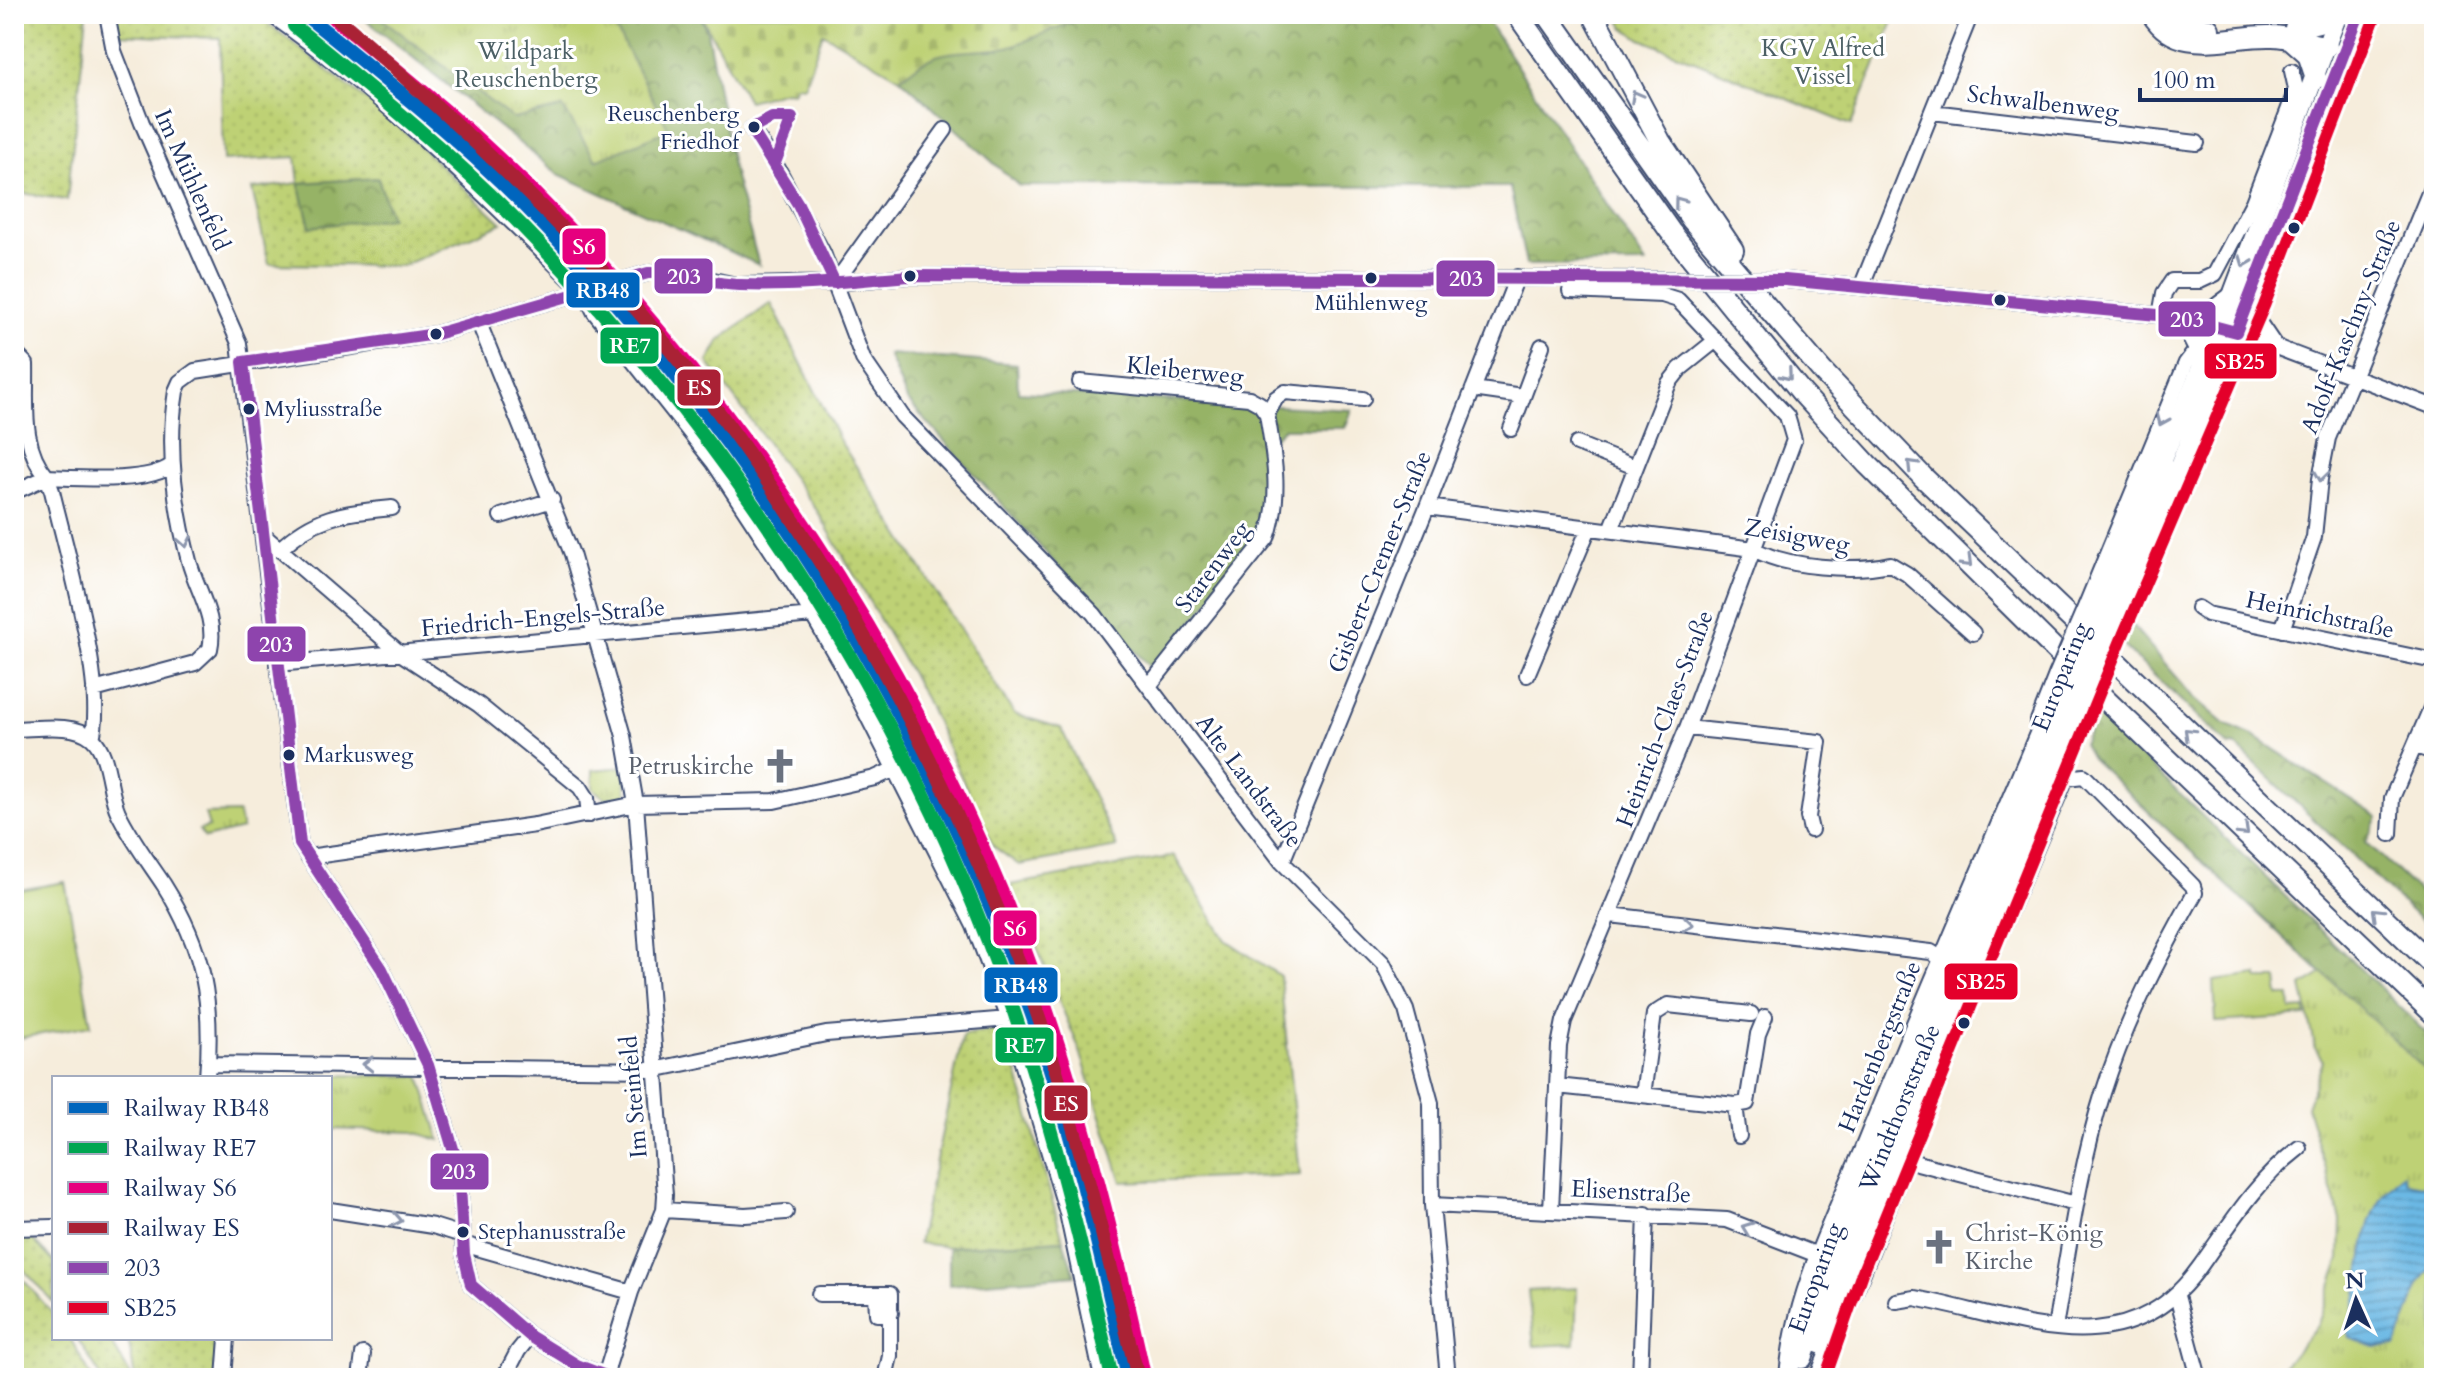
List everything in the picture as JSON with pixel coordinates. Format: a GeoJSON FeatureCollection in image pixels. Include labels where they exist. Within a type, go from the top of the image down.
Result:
{"type":"FeatureCollection","features":[{"type":"Feature","properties":{"kind":"highway"},"geometry":{"type":"LineString","coordinates":[[1517,14],[1670,231],[1802,393],[1867,464],[2095,689],[2434,1014]]}},
{"type":"Feature","properties":{"kind":"highway"},"geometry":{"type":"LineString","coordinates":[[1547,14],[1639,148],[1763,306],[1923,477],[2434,966]]}},
{"type":"Feature","properties":{"kind":"highway"},"geometry":{"type":"LineString","coordinates":[[1593,14],[1660,141],[1746,268],[1763,306]]}},
{"type":"Feature","properties":{"kind":"highway"},"geometry":{"type":"LineString","coordinates":[[2152,14],[2169,34],[2186,40],[2293,33],[2332,14]]}},
{"type":"Feature","properties":{"kind":"highway"},"geometry":{"type":"LineString","coordinates":[[2170,14],[2183,25],[2203,30],[2269,24],[2336,49]]}},
{"type":"Feature","properties":{"kind":"highway"},"geometry":{"type":"LineString","coordinates":[[2293,33],[2308,54],[2316,78]]}},
{"type":"Feature","properties":{"kind":"highway","name":"Europaring"},"geometry":{"type":"LineString","coordinates":[[1811,1366],[1816,1310],[1881,1137],[2068,683],[2170,466]]}},
{"type":"Feature","properties":{"kind":"highway","name":"Europaring"},"geometry":{"type":"LineString","coordinates":[[1811,1366],[1847,1267],[1978,945],[2068,683]]}},
{"type":"Feature","properties":{"kind":"main road","name":"Europaring"},"geometry":{"type":"LineString","coordinates":[[2170,466],[2205,363],[2241,296],[2336,49],[2338,14]]}},
{"type":"Feature","properties":{"kind":"main road","name":"Europaring"},"geometry":{"type":"LineString","coordinates":[[2241,296],[2316,78],[2359,14]]}},
{"type":"Feature","properties":{"kind":"main road"},"geometry":{"type":"LineString","coordinates":[[2241,296],[2272,345]]}},
{"type":"Feature","properties":{"kind":"main road","name":"Hardenbergstraße"},"geometry":{"type":"LineString","coordinates":[[1789,1378],[1793,1344],[1820,1256],[2034,740],[2068,683]]}},
{"type":"Feature","properties":{"kind":"main road"},"geometry":{"type":"LineString","coordinates":[[1965,1010],[1980,966],[1978,945]]}},
{"type":"Feature","properties":{"kind":"main road","name":"Windthorststraße"},"geometry":{"type":"LineString","coordinates":[[1811,1366],[1906,1160],[1965,1010]]}},
{"type":"Feature","properties":{"kind":"street","name":"Im Mühlenfeld"},"geometry":{"type":"LineString","coordinates":[[107,14],[119,65],[174,198],[225,308],[243,362]]}},
{"type":"Feature","properties":{"kind":"street"},"geometry":{"type":"LineString","coordinates":[[270,14],[316,47],[449,160],[587,297],[595,313],[744,505],[813,615],[974,926],[1009,1019],[1067,1213],[1102,1378]]}},
{"type":"Feature","properties":{"kind":"street"},"geometry":{"type":"LineString","coordinates":[[1862,285],[1971,14]]}},
{"type":"Feature","properties":{"kind":"street"},"geometry":{"type":"LineString","coordinates":[[2160,316],[2164,293],[2172,281],[2200,281],[2215,274],[2253,202],[2288,111],[2296,89],[2292,71]]}},
{"type":"Feature","properties":{"kind":"street","name":"Schwalbenweg"},"geometry":{"type":"LineString","coordinates":[[1932,112],[2197,143]]}},
{"type":"Feature","properties":{"kind":"street","name":"Alte Landstraße"},"geometry":{"type":"LineString","coordinates":[[751,129],[775,163],[823,253],[863,359],[902,416],[930,450],[1094,614],[1282,862],[1383,963],[1392,977],[1426,1073],[1431,1103],[1432,1205],[1448,1378]]}},
{"type":"Feature","properties":{"kind":"street"},"geometry":{"type":"LineString","coordinates":[[835,283],[945,130]]}},
{"type":"Feature","properties":{"kind":"street","name":"Adolf-Kaschny-Straße"},"geometry":{"type":"LineString","coordinates":[[2282,630],[2309,560],[2328,438],[2351,375],[2434,181]]}},
{"type":"Feature","properties":{"kind":"street"},"geometry":{"type":"LineString","coordinates":[[94,690],[195,663],[210,649],[211,623],[189,562],[172,465],[174,400],[180,382],[195,371],[243,362],[436,334],[648,273],[675,272],[737,285],[835,283],[908,276],[1517,277],[1785,280],[1862,285],[2179,317],[2272,345],[2434,407]]}},
{"type":"Feature","properties":{"kind":"street","name":"Gisbert-Cremer-Straße"},"geometry":{"type":"LineString","coordinates":[[1282,862],[1517,277]]}},
{"type":"Feature","properties":{"kind":"street","name":"Heinrich-Claes-Straße"},"geometry":{"type":"LineString","coordinates":[[1551,1210],[1557,1086],[1564,1021],[1687,728],[1792,453],[1793,427],[1787,416],[1678,300],[1662,295],[1570,291]]}},
{"type":"Feature","properties":{"kind":"street"},"geometry":{"type":"LineString","coordinates":[[2179,317],[2241,296]]}},
{"type":"Feature","properties":{"kind":"street"},"geometry":{"type":"LineString","coordinates":[[2179,317],[2205,363]]}},
{"type":"Feature","properties":{"kind":"street","name":"Im Steinfeld"},"geometry":{"type":"LineString","coordinates":[[479,323],[552,500],[596,635],[624,736],[636,804],[664,1210],[631,1292],[608,1377]]}},
{"type":"Feature","properties":{"kind":"street"},"geometry":{"type":"LineString","coordinates":[[2205,363],[2222,332]]}},
{"type":"Feature","properties":{"kind":"street"},"geometry":{"type":"LineString","coordinates":[[1611,530],[1669,383],[1680,369],[1715,341]]}},
{"type":"Feature","properties":{"kind":"street"},"geometry":{"type":"LineString","coordinates":[[2098,616],[2159,425],[2186,363],[2205,363],[2272,345]]}},
{"type":"Feature","properties":{"kind":"street"},"geometry":{"type":"LineString","coordinates":[[1511,429],[1542,346]]}},
{"type":"Feature","properties":{"kind":"street"},"geometry":{"type":"LineString","coordinates":[[19,357],[27,434],[33,456],[47,477],[70,569],[94,690],[96,723],[92,738]]}},
{"type":"Feature","properties":{"kind":"street"},"geometry":{"type":"LineString","coordinates":[[243,362],[300,844],[382,969],[428,1065],[459,1169],[462,1240],[469,1281],[475,1291],[530,1336],[577,1365],[608,1377]]}},
{"type":"Feature","properties":{"kind":"street","name":"Kleiberweg"},"geometry":{"type":"LineString","coordinates":[[1080,382],[1249,398],[1260,404],[1267,414],[1276,398],[1285,392],[1363,399]]}},
{"type":"Feature","properties":{"kind":"street"},"geometry":{"type":"LineString","coordinates":[[1473,389],[1522,396]]}},
{"type":"Feature","properties":{"kind":"street","name":"Starenweg"},"geometry":{"type":"LineString","coordinates":[[1149,686],[1267,538],[1275,516],[1277,488],[1267,414]]}},
{"type":"Feature","properties":{"kind":"street"},"geometry":{"type":"LineString","coordinates":[[1577,444],[1635,467]]}},
{"type":"Feature","properties":{"kind":"street"},"geometry":{"type":"LineString","coordinates":[[14,492],[47,477],[110,478],[163,470],[172,465]]}},
{"type":"Feature","properties":{"kind":"street"},"geometry":{"type":"LineString","coordinates":[[501,516],[552,500]]}},
{"type":"Feature","properties":{"kind":"street","name":"Zeisigweg"},"geometry":{"type":"LineString","coordinates":[[1427,507],[1754,549],[1769,558],[1845,568],[1869,569],[1890,564],[1907,574],[1973,633]]}},
{"type":"Feature","properties":{"kind":"street"},"geometry":{"type":"LineString","coordinates":[[279,550],[297,533],[334,514],[392,508]]}},
{"type":"Feature","properties":{"kind":"street"},"geometry":{"type":"LineString","coordinates":[[1527,675],[1589,528]]}},
{"type":"Feature","properties":{"kind":"street"},"geometry":{"type":"LineString","coordinates":[[262,534],[400,653],[479,705],[580,787],[587,798],[589,815]]}},
{"type":"Feature","properties":{"kind":"street","name":"Heinrichstraße"},"geometry":{"type":"LineString","coordinates":[[2198,608],[2207,614],[2434,661]]}},
{"type":"Feature","properties":{"kind":"street","name":"Friedrich-Engels-Straße"},"geometry":{"type":"LineString","coordinates":[[277,664],[813,615]]}},
{"type":"Feature","properties":{"kind":"street"},"geometry":{"type":"LineString","coordinates":[[2390,834],[2392,798],[2434,701]]}},
{"type":"Feature","properties":{"kind":"street"},"geometry":{"type":"LineString","coordinates":[[1687,728],[1819,742],[1808,817],[1811,830]]}},
{"type":"Feature","properties":{"kind":"street"},"geometry":{"type":"LineString","coordinates":[[14,729],[72,729],[92,738],[102,755],[112,796],[124,823],[165,887],[199,955],[209,1006],[208,1071],[428,1065],[653,1070],[826,1034],[1009,1019]]}},
{"type":"Feature","properties":{"kind":"street"},"geometry":{"type":"LineString","coordinates":[[2415,746],[2434,752]]}},
{"type":"Feature","properties":{"kind":"street"},"geometry":{"type":"LineString","coordinates":[[308,857],[589,815],[636,804],[774,801],[875,778],[895,769]]}},
{"type":"Feature","properties":{"kind":"street","name":"Windthorststraße"},"geometry":{"type":"LineString","coordinates":[[1965,1010],[1990,965],[2066,778],[2073,774],[2084,776],[2182,875],[2195,893],[2121,1039],[2096,1115],[2076,1204]]}},
{"type":"Feature","properties":{"kind":"street"},"geometry":{"type":"LineString","coordinates":[[1610,915],[1931,952],[1942,959]]}},
{"type":"Feature","properties":{"kind":"street"},"geometry":{"type":"LineString","coordinates":[[1643,1095],[1654,1014],[1659,1007],[1668,1005],[1758,1016],[1758,1034],[1740,1105],[1739,1136]]}},
{"type":"Feature","properties":{"kind":"street"},"geometry":{"type":"LineString","coordinates":[[1557,1086],[1740,1105]]}},
{"type":"Feature","properties":{"kind":"street"},"geometry":{"type":"LineString","coordinates":[[1896,1301],[1915,1298],[2082,1332],[2119,1327],[2177,1296],[2256,1188],[2299,1148]]}},
{"type":"Feature","properties":{"kind":"street"},"geometry":{"type":"LineString","coordinates":[[1906,1160],[2076,1204],[2055,1327]]}},
{"type":"Feature","properties":{"kind":"street","name":"Elisenstraße"},"geometry":{"type":"LineString","coordinates":[[1432,1205],[1727,1220],[1820,1256]]}},
{"type":"Feature","properties":{"kind":"street"},"geometry":{"type":"LineString","coordinates":[[332,1210],[421,1224],[462,1240],[631,1292]]}},
{"type":"Feature","properties":{"kind":"street"},"geometry":{"type":"LineString","coordinates":[[664,1210],[745,1215],[786,1212]]}},
{"type":"Feature","properties":{"kind":"street"},"geometry":{"type":"LineString","coordinates":[[1640,1378],[1646,1214]]}},
{"type":"Feature","properties":{"kind":"street"},"geometry":{"type":"LineString","coordinates":[[14,1228],[52,1227]]}},
{"type":"Feature","properties":{"kind":"street"},"geometry":{"type":"LineString","coordinates":[[819,1294],[890,1294],[890,1356],[885,1378]]}},
{"type":"Feature","properties":{"kind":"street"},"geometry":{"type":"LineString","coordinates":[[2177,1296],[2199,1378]]}},
{"type":"Feature","properties":{"kind":"street"},"geometry":{"type":"LineString","coordinates":[[504,1378],[530,1336]]}},
{"type":"Feature","properties":{"kind":"street"},"geometry":{"type":"LineString","coordinates":[[224,1378],[227,1340]]}},
{"type":"Feature","properties":{"kind":"street"},"geometry":{"type":"LineString","coordinates":[[360,1378],[363,1354]]}},
{"type":"Feature","properties":{"kind":"green space"},"geometry":{"type":"Polygon","coordinates":[[[14,14],[87,14],[67,200],[14,192],[14,14]]]}},
{"type":"Feature","properties":{"kind":"green space"},"geometry":{"type":"Polygon","coordinates":[[[114,14],[256,14],[394,122],[502,223],[402,266],[269,264],[252,189],[299,183],[296,157],[223,161],[220,38],[117,34],[114,14]]]}},
{"type":"Feature","properties":{"kind":"green space"},"geometry":{"type":"Polygon","coordinates":[[[359,14],[700,14],[707,31],[732,166],[759,265],[558,174],[359,14]]]}},
{"type":"Feature","properties":{"kind":"green space","name":"Wildpark Reuschenberg"},"geometry":{"type":"Polygon","coordinates":[[[376,14],[608,14],[669,130],[596,160],[563,108],[513,119],[376,14]]]}},
{"type":"Feature","properties":{"kind":"green space"},"geometry":{"type":"Polygon","coordinates":[[[700,14],[1090,14],[1007,47],[936,56],[900,78],[823,33],[804,86],[796,85],[793,92],[785,91],[748,101],[700,14]]]}},
{"type":"Feature","properties":{"kind":"green space"},"geometry":{"type":"Polygon","coordinates":[[[1090,14],[1483,14],[1646,264],[1526,265],[1510,187],[1019,186],[900,78],[935,56],[1007,47],[1090,14]]]}},
{"type":"Feature","properties":{"kind":"green space","name":"KGV Alfred Vissel"},"geometry":{"type":"Polygon","coordinates":[[[1617,14],[1896,14],[1851,125],[1641,39],[1624,27],[1617,14]]]}},
{"type":"Feature","properties":{"kind":"green space"},"geometry":{"type":"Polygon","coordinates":[[[378,178],[391,218],[310,227],[299,183],[378,178]]]}},
{"type":"Feature","properties":{"kind":"green space"},"geometry":{"type":"Polygon","coordinates":[[[771,303],[840,441],[1014,714],[1061,728],[1117,847],[1019,865],[993,846],[925,698],[818,512],[708,362],[720,340],[771,303]]]}},
{"type":"Feature","properties":{"kind":"green space"},"geometry":{"type":"Polygon","coordinates":[[[888,354],[1017,364],[1018,392],[1352,410],[1345,428],[1284,428],[1267,444],[1270,490],[1264,534],[1153,671],[907,400],[888,354]]]}},
{"type":"Feature","properties":{"kind":"green space"},"geometry":{"type":"Polygon","coordinates":[[[2130,623],[2194,697],[2225,724],[2255,737],[2378,817],[2366,842],[2434,906],[2434,933],[2235,745],[2230,747],[2122,645],[2130,623]]]}},
{"type":"Feature","properties":{"kind":"green space"},"geometry":{"type":"Polygon","coordinates":[[[2096,713],[2434,1040],[2434,1078],[2091,758],[2083,744],[2096,713]]]}},
{"type":"Feature","properties":{"kind":"green space"},"geometry":{"type":"Polygon","coordinates":[[[624,767],[627,796],[605,798],[593,789],[593,770],[624,767]]]}},
{"type":"Feature","properties":{"kind":"green space"},"geometry":{"type":"Polygon","coordinates":[[[238,813],[242,829],[205,838],[199,830],[209,827],[205,814],[238,813]]]}},
{"type":"Feature","properties":{"kind":"green space"},"geometry":{"type":"Polygon","coordinates":[[[1174,856],[1226,940],[1280,976],[1300,1175],[1122,1182],[1079,1048],[1010,885],[1174,856]]]}},
{"type":"Feature","properties":{"kind":"green space"},"geometry":{"type":"Polygon","coordinates":[[[65,882],[91,1025],[14,1039],[14,891],[65,882]]]}},
{"type":"Feature","properties":{"kind":"green space"},"geometry":{"type":"Polygon","coordinates":[[[2323,973],[2434,1078],[2434,1378],[2268,1378],[2281,1370],[2318,1324],[2340,1259],[2341,1220],[2307,1107],[2323,1061],[2316,1050],[2302,986],[2323,973]]]}},
{"type":"Feature","properties":{"kind":"green space"},"geometry":{"type":"Polygon","coordinates":[[[2258,975],[2258,979],[2277,979],[2279,996],[2290,996],[2291,1010],[2305,1009],[2306,1016],[2216,1022],[2214,981],[2258,975]]]}},
{"type":"Feature","properties":{"kind":"green space"},"geometry":{"type":"Polygon","coordinates":[[[1005,1028],[1063,1240],[949,1247],[918,1243],[963,1035],[1005,1028]]]}},
{"type":"Feature","properties":{"kind":"green space"},"geometry":{"type":"Polygon","coordinates":[[[309,1075],[420,1076],[440,1140],[414,1132],[332,1129],[332,1076],[309,1075]]]}},
{"type":"Feature","properties":{"kind":"green space"},"geometry":{"type":"Polygon","coordinates":[[[28,1235],[52,1260],[52,1301],[14,1259],[14,1236],[28,1235]]]}},
{"type":"Feature","properties":{"kind":"green space"},"geometry":{"type":"Polygon","coordinates":[[[1063,1240],[1075,1275],[949,1285],[949,1247],[1063,1240]]]}},
{"type":"Feature","properties":{"kind":"green space"},"geometry":{"type":"Polygon","coordinates":[[[14,1269],[52,1313],[52,1340],[71,1340],[92,1378],[26,1378],[14,1368],[14,1269]]]}},
{"type":"Feature","properties":{"kind":"green space"},"geometry":{"type":"Polygon","coordinates":[[[1577,1288],[1575,1344],[1534,1346],[1528,1291],[1577,1288]]]}},
{"type":"Feature","properties":{"kind":"green space"},"geometry":{"type":"Polygon","coordinates":[[[78,1340],[110,1340],[132,1378],[102,1378],[78,1340]]]}},
{"type":"Feature","properties":{"kind":"green space"},"geometry":{"type":"Polygon","coordinates":[[[128,1340],[222,1340],[220,1378],[135,1378],[128,1340]]]}},
{"type":"Feature","properties":{"kind":"water"},"geometry":{"type":"Polygon","coordinates":[[[2403,1174],[2406,1182],[2434,1187],[2434,1263],[2419,1284],[2396,1346],[2375,1347],[2350,1338],[2347,1331],[2354,1309],[2368,1228],[2387,1192],[2403,1174]]]}},
{"type":"Feature","properties":{"kind":"tunnel"},"geometry":{"type":"LineString","coordinates":[[1808,1378],[1813,1362]]}},
{"type":"Feature","properties":{"kind":"rail line","name":"RB48"},"geometry":{"type":"LineString","coordinates":[[304,14],[482,164],[538,219],[617,305],[690,394],[759,487],[823,583],[882,683],[935,785],[983,890],[1026,998],[1071,1139],[1128,1378]]}},
{"type":"Feature","properties":{"kind":"rail line","name":"S6"},"geometry":{"type":"LineString","coordinates":[[329,14],[497,156],[628,294],[703,385],[773,479],[838,576],[898,677],[952,781],[1000,888],[1042,997],[1099,1184],[1144,1375]]}},
{"type":"Feature","properties":{"kind":"rail line","name":"ES"},"geometry":{"type":"LineString","coordinates":[[333,14],[484,150],[625,296],[687,371],[747,452],[804,536],[857,624],[952,805],[1028,987],[1075,1132],[1138,1378]]}},
{"type":"Feature","properties":{"kind":"rail line","name":"RE7"},"geometry":{"type":"LineString","coordinates":[[294,26],[471,176],[526,230],[604,315],[678,404],[748,496],[812,593],[871,693],[924,795],[972,901],[1013,1009],[1042,1100],[1112,1378]]}},
{"type":"Feature","properties":{"kind":"transit line","name":"203"},"geometry":{"type":"LineString","coordinates":[[243,362],[436,334],[648,273],[728,284],[761,285],[908,276],[1785,280],[2179,317],[2236,332],[2359,14]]}},
{"type":"Feature","properties":{"kind":"transit line","name":"SB25"},"geometry":{"type":"LineString","coordinates":[[1825,1378],[1862,1273],[2124,633],[2264,306],[2374,20]]}},
{"type":"Feature","properties":{"kind":"transit line","name":"203"},"geometry":{"type":"LineString","coordinates":[[751,129],[772,118],[792,118],[775,163]]}},
{"type":"Feature","properties":{"kind":"transit line","name":"203"},"geometry":{"type":"LineString","coordinates":[[751,129],[798,204],[835,283]]}},
{"type":"Feature","properties":{"kind":"transit line","name":"203"},"geometry":{"type":"LineString","coordinates":[[243,362],[300,844],[382,969],[428,1065],[459,1169],[464,1254],[471,1285],[530,1336],[577,1365],[611,1378]]}},
{"type":"Feature","properties":{"kind":"place","name":"Reuschenberg Friedhof"},"geometry":{"type":"Point","coordinates":[754,127]}},
{"type":"Feature","properties":{"kind":"place","name":"Mühlenweg"},"geometry":{"type":"Point","coordinates":[1371,278]}},
{"type":"Feature","properties":{"kind":"place","name":"Myliusstraße"},"geometry":{"type":"Point","coordinates":[249,409]}},
{"type":"Feature","properties":{"kind":"place","name":"Markusweg"},"geometry":{"type":"Point","coordinates":[289,755]}},
{"type":"Feature","properties":{"kind":"place","name":"Petruskirche"},"geometry":{"type":"Point","coordinates":[780,766]}},
{"type":"Feature","properties":{"kind":"place","name":"Stephanusstraße"},"geometry":{"type":"Point","coordinates":[463,1232]}},
{"type":"Feature","properties":{"kind":"place","name":"Christ-König Kirche"},"geometry":{"type":"Point","coordinates":[1939,1247]}}]}
